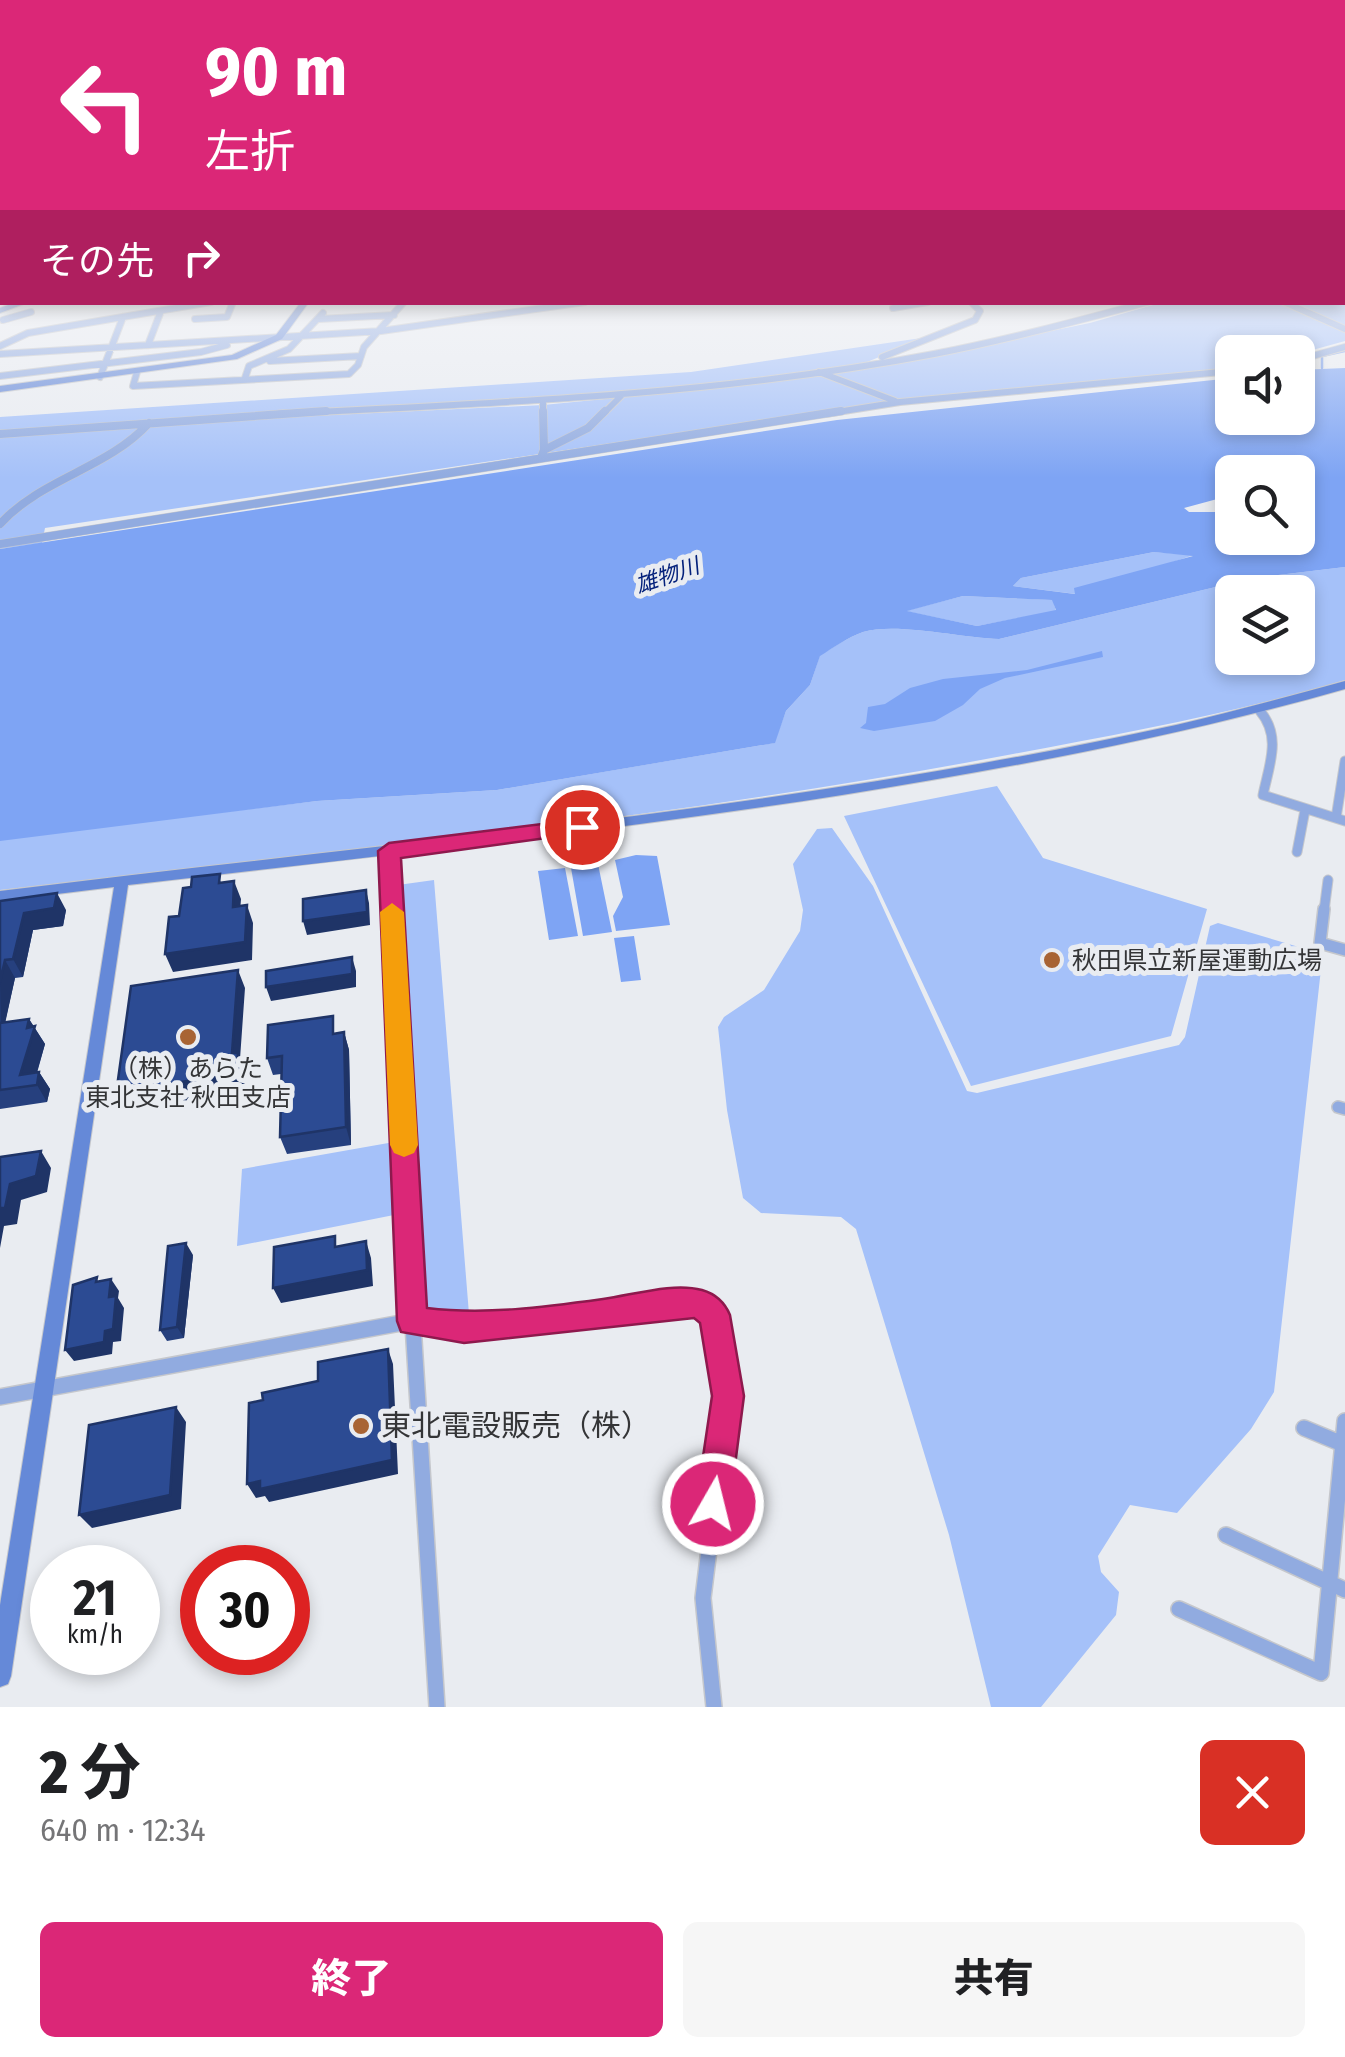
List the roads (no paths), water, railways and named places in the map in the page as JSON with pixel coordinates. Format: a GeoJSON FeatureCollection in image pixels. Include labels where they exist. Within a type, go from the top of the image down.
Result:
{"type":"FeatureCollection","features":[{"type":"Feature","properties":{"kind":"street"},"geometry":{"type":"LineString","coordinates":[[0,346],[28,333],[113,319]]}},
{"type":"Feature","properties":{"kind":"street"},"geometry":{"type":"LineString","coordinates":[[100,376],[122,319]]}},
{"type":"Feature","properties":{"kind":"street"},"geometry":{"type":"LineString","coordinates":[[148,345],[158,319]]}},
{"type":"Feature","properties":{"kind":"street"},"geometry":{"type":"LineString","coordinates":[[187,343],[195,319],[200,319]]}},
{"type":"Feature","properties":{"kind":"street"},"geometry":{"type":"LineString","coordinates":[[0,389],[215,362],[250,352],[279,336],[292,319]]}},
{"type":"Feature","properties":{"kind":"street"},"geometry":{"type":"LineString","coordinates":[[245,378],[249,366],[290,349],[319,319]]}},
{"type":"Feature","properties":{"kind":"street"},"geometry":{"type":"LineString","coordinates":[[137,372],[134,386],[349,374],[364,347],[391,319]]}},
{"type":"Feature","properties":{"kind":"street"},"geometry":{"type":"LineString","coordinates":[[0,354],[381,331],[468,319]]}},
{"type":"Feature","properties":{"kind":"street"},"geometry":{"type":"LineString","coordinates":[[880,362],[880,358],[976,319]]}},
{"type":"Feature","properties":{"kind":"street"},"geometry":{"type":"LineString","coordinates":[[0,434],[622,395],[880,362],[1095,319]]}},
{"type":"Feature","properties":{"kind":"street"},"geometry":{"type":"LineString","coordinates":[[1322,319],[1345,329]]}},
{"type":"Feature","properties":{"kind":"street"},"geometry":{"type":"LineString","coordinates":[[0,376],[201,352],[240,340]]}},
{"type":"Feature","properties":{"kind":"street"},"geometry":{"type":"LineString","coordinates":[[1315,355],[1345,346]]}},
{"type":"Feature","properties":{"kind":"street"},"geometry":{"type":"LineString","coordinates":[[65,368],[72,350]]}},
{"type":"Feature","properties":{"kind":"street"},"geometry":{"type":"LineString","coordinates":[[22,373],[32,352]]}},
{"type":"Feature","properties":{"kind":"street"},"geometry":{"type":"LineString","coordinates":[[264,361],[361,356]]}},
{"type":"Feature","properties":{"kind":"street"},"geometry":{"type":"LineString","coordinates":[[818,372],[836,382],[900,402]]}},
{"type":"Feature","properties":{"kind":"street"},"geometry":{"type":"LineString","coordinates":[[0,544],[542,454],[900,402],[1215,373]]}},
{"type":"Feature","properties":{"kind":"street"},"geometry":{"type":"LineString","coordinates":[[542,454],[588,428],[622,395]]}},
{"type":"Feature","properties":{"kind":"street"},"geometry":{"type":"LineString","coordinates":[[542,454],[543,402]]}},
{"type":"Feature","properties":{"kind":"street"},"geometry":{"type":"LineString","coordinates":[[0,524],[9,511],[45,484],[97,466],[136,442],[149,423]]}},
{"type":"Feature","properties":{"kind":"street"},"geometry":{"type":"LineString","coordinates":[[0,896],[737,808],[1053,756],[1260,711],[1345,686]]}},
{"type":"Feature","properties":{"kind":"street"},"geometry":{"type":"LineString","coordinates":[[1260,711],[1268,719],[1275,740],[1263,795],[1340,820],[1345,762]]}},
{"type":"Feature","properties":{"kind":"street"},"geometry":{"type":"LineString","coordinates":[[1297,852],[1305,810]]}},
{"type":"Feature","properties":{"kind":"street"},"geometry":{"type":"LineString","coordinates":[[389,851],[412,1321],[437,1707]]}},
{"type":"Feature","properties":{"kind":"street"},"geometry":{"type":"LineString","coordinates":[[0,1676],[122,880]]}},
{"type":"Feature","properties":{"kind":"street"},"geometry":{"type":"LineString","coordinates":[[1328,880],[1320,942],[1345,950]]}},
{"type":"Feature","properties":{"kind":"street"},"geometry":{"type":"LineString","coordinates":[[0,1397],[412,1321],[482,1326],[684,1302],[701,1304],[714,1315],[728,1396],[703,1598],[714,1707]]}},
{"type":"Feature","properties":{"kind":"street"},"geometry":{"type":"LineString","coordinates":[[1179,1609],[1322,1673],[1338,1586],[1345,1421]]}},
{"type":"Feature","properties":{"kind":"street"},"geometry":{"type":"LineString","coordinates":[[1304,1428],[1344,1444]]}},
{"type":"Feature","properties":{"kind":"street"},"geometry":{"type":"LineString","coordinates":[[1226,1535],[1338,1586]]}},
{"type":"Feature","properties":{"kind":"water","name":"雄物川"},"geometry":{"type":"Polygon","coordinates":[[[1345,368],[1345,567],[1278,575],[1215,575],[1215,587],[999,639],[911,630],[863,632],[820,656],[810,685],[786,711],[775,743],[497,790],[317,801],[0,841],[0,549],[837,420],[1215,380],[1215,435],[1315,435],[1315,369],[1345,368]],[[1154,552],[1021,578],[1013,586],[1075,594],[1074,588],[1193,556],[1154,552]],[[963,596],[907,611],[977,626],[1056,610],[1052,600],[963,596]]]}},
{"type":"Feature","properties":{"kind":"water"},"geometry":{"type":"Polygon","coordinates":[[[1102,651],[1103,657],[1005,678],[980,689],[963,705],[935,721],[874,731],[860,728],[866,723],[868,707],[885,704],[910,688],[943,679],[1027,670],[1102,651]]]}},
{"type":"Feature","properties":{"kind":"water"},"geometry":{"type":"Polygon","coordinates":[[[657,856],[670,925],[616,931],[613,916],[623,897],[615,860],[657,856]]]}},
{"type":"Feature","properties":{"kind":"water"},"geometry":{"type":"Polygon","coordinates":[[[598,864],[612,932],[583,936],[571,868],[598,864]]]}},
{"type":"Feature","properties":{"kind":"water"},"geometry":{"type":"Polygon","coordinates":[[[565,868],[578,936],[549,940],[538,871],[565,868]]]}},
{"type":"Feature","properties":{"kind":"water"},"geometry":{"type":"Polygon","coordinates":[[[634,936],[641,980],[621,982],[614,938],[634,936]]]}},
{"type":"Feature","properties":{"kind":"waterway"},"geometry":{"type":"LineString","coordinates":[[1322,368],[1322,356],[1345,351]]}},
{"type":"Feature","properties":{"kind":"place","name":"秋田県立新屋運動広場"},"geometry":{"type":"Point","coordinates":[1052,960]}},
{"type":"Feature","properties":{"kind":"place","name":"（株）あらた 東北支社 秋田支店"},"geometry":{"type":"Point","coordinates":[188,1037]}},
{"type":"Feature","properties":{"kind":"place","name":"東北電設販売（株）"},"geometry":{"type":"Point","coordinates":[361,1426]}}]}
